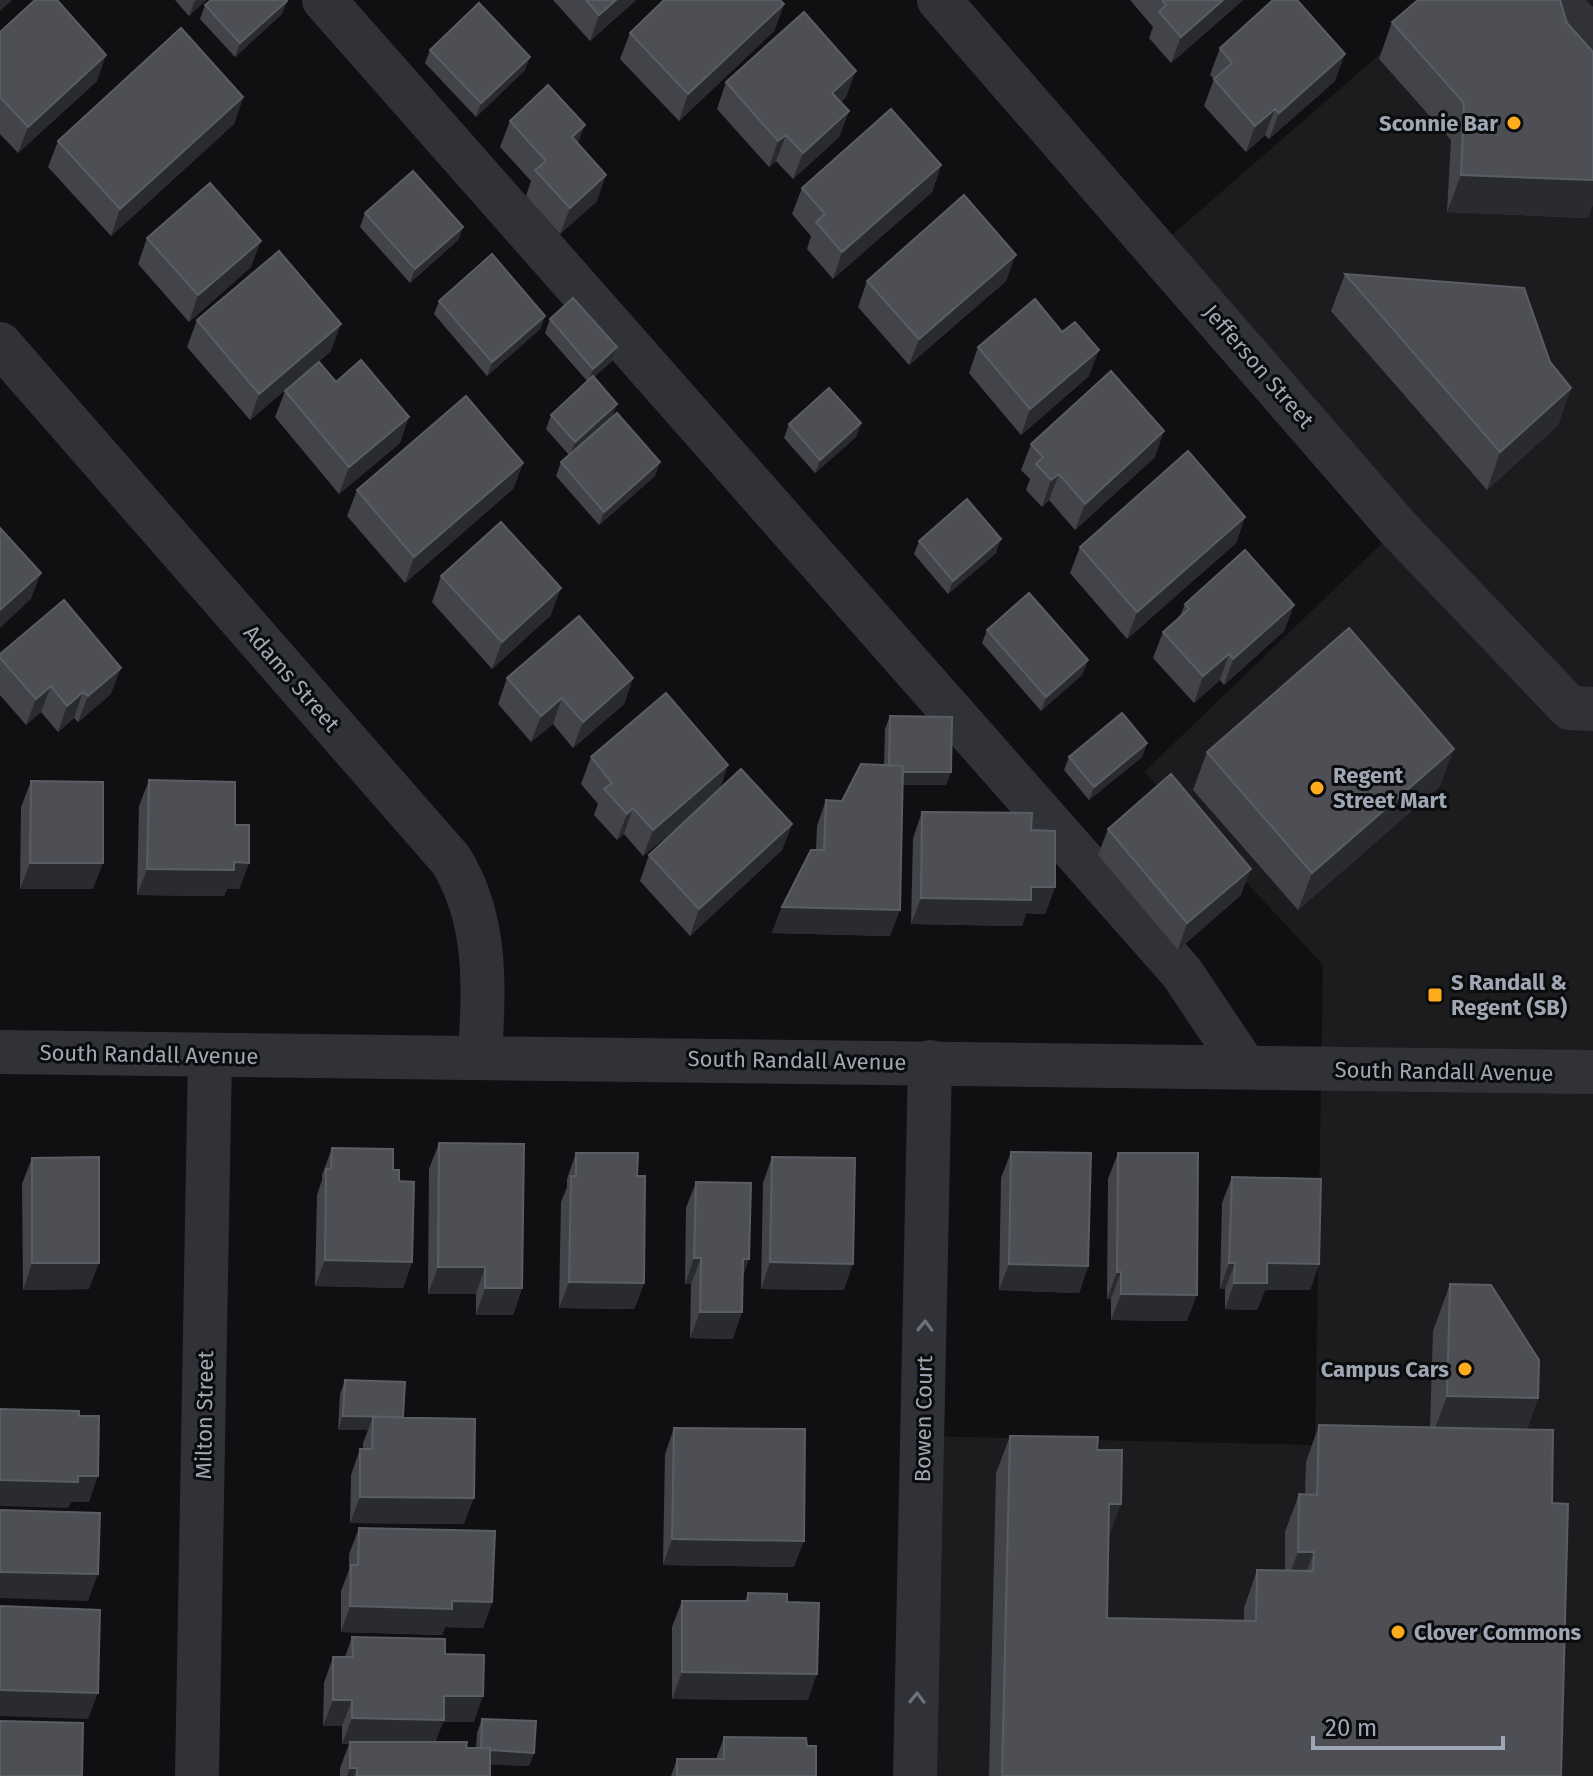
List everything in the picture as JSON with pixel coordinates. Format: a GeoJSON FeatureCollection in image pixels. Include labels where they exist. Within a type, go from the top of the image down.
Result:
{"type":"FeatureCollection","features":[{"type":"Feature","properties":{"kind":"street"},"geometry":{"type":"LineString","coordinates":[[324,0],[1182,973],[1245,1067]]}},
{"type":"Feature","properties":{"kind":"street","name":"Jefferson Street"},"geometry":{"type":"LineString","coordinates":[[939,0],[1398,528],[1570,708],[1593,709]]}},
{"type":"Feature","properties":{"kind":"street"},"geometry":{"type":"LineString","coordinates":[[1554,0],[1593,37]]}},
{"type":"Feature","properties":{"kind":"street","name":"Adams Street"},"geometry":{"type":"LineString","coordinates":[[0,344],[451,860],[476,912],[483,996],[480,1055]]}},
{"type":"Feature","properties":{"kind":"street","name":"South Randall Avenue"},"geometry":{"type":"LineString","coordinates":[[0,1052],[480,1055],[1593,1072]]}},
{"type":"Feature","properties":{"kind":"street","name":"Milton Street"},"geometry":{"type":"LineString","coordinates":[[197,1776],[210,1055]]}},
{"type":"Feature","properties":{"kind":"street","name":"Bowen Court"},"geometry":{"type":"LineString","coordinates":[[915,1776],[930,1062]]}},
{"type":"Feature","properties":{"kind":"shaded area"},"geometry":{"type":"Polygon","coordinates":[[[1442,0],[1593,0],[1593,1776],[915,1776],[923,1436],[1315,1445],[1323,965],[1144,772],[1398,528],[1157,248],[1442,0]]]}},
{"type":"Feature","properties":{"kind":"building"},"geometry":{"type":"Polygon","coordinates":[[[35,0],[57,0],[106,55],[28,127],[0,97],[0,32],[35,0]]]}},
{"type":"Feature","properties":{"kind":"building"},"geometry":{"type":"Polygon","coordinates":[[[211,0],[287,1],[240,43],[205,5],[211,0]]]}},
{"type":"Feature","properties":{"kind":"building"},"geometry":{"type":"Polygon","coordinates":[[[586,0],[616,0],[599,15],[586,0]]]}},
{"type":"Feature","properties":{"kind":"building"},"geometry":{"type":"Polygon","coordinates":[[[664,0],[780,0],[784,4],[688,94],[630,33],[664,0]]]}},
{"type":"Feature","properties":{"kind":"building"},"geometry":{"type":"Polygon","coordinates":[[[1162,0],[1223,0],[1181,37],[1159,12],[1166,5],[1162,0]]]}},
{"type":"Feature","properties":{"kind":"building"},"geometry":{"type":"Polygon","coordinates":[[[1273,0],[1297,0],[1345,54],[1279,113],[1275,109],[1255,126],[1214,79],[1232,63],[1220,48],[1273,0]]]}},
{"type":"Feature","properties":{"kind":"building","name":"Sconnie Bar"},"geometry":{"type":"Polygon","coordinates":[[[1418,0],[1560,0],[1567,23],[1593,52],[1593,180],[1461,175],[1464,103],[1392,22],[1418,0]]]}},
{"type":"Feature","properties":{"kind":"building"},"geometry":{"type":"Polygon","coordinates":[[[479,3],[530,57],[481,103],[430,50],[479,3]]]}},
{"type":"Feature","properties":{"kind":"building"},"geometry":{"type":"Polygon","coordinates":[[[804,12],[856,71],[832,93],[849,111],[803,153],[786,135],[778,141],[726,82],[804,12]]]}},
{"type":"Feature","properties":{"kind":"building"},"geometry":{"type":"Polygon","coordinates":[[[181,28],[243,97],[120,209],[58,141],[181,28]]]}},
{"type":"Feature","properties":{"kind":"building"},"geometry":{"type":"Polygon","coordinates":[[[548,85],[585,125],[572,137],[606,175],[570,208],[535,170],[546,161],[510,121],[548,85]]]}},
{"type":"Feature","properties":{"kind":"building"},"geometry":{"type":"Polygon","coordinates":[[[891,109],[941,165],[842,252],[816,222],[825,214],[802,188],[891,109]]]}},
{"type":"Feature","properties":{"kind":"building"},"geometry":{"type":"Polygon","coordinates":[[[413,171],[463,227],[415,269],[365,213],[413,171]]]}},
{"type":"Feature","properties":{"kind":"building"},"geometry":{"type":"Polygon","coordinates":[[[210,183],[261,241],[198,295],[147,238],[210,183]]]}},
{"type":"Feature","properties":{"kind":"building"},"geometry":{"type":"Polygon","coordinates":[[[964,195],[1016,255],[919,339],[867,281],[964,195]]]}},
{"type":"Feature","properties":{"kind":"building"},"geometry":{"type":"Polygon","coordinates":[[[279,251],[341,324],[259,394],[197,320],[279,251]]]}},
{"type":"Feature","properties":{"kind":"building"},"geometry":{"type":"Polygon","coordinates":[[[492,254],[545,316],[492,362],[439,301],[492,254]]]}},
{"type":"Feature","properties":{"kind":"building"},"geometry":{"type":"Polygon","coordinates":[[[1345,274],[1524,288],[1550,362],[1571,388],[1500,452],[1345,274]]]}},
{"type":"Feature","properties":{"kind":"building"},"geometry":{"type":"Polygon","coordinates":[[[573,298],[617,347],[593,369],[550,319],[573,298]]]}},
{"type":"Feature","properties":{"kind":"building"},"geometry":{"type":"Polygon","coordinates":[[[1035,299],[1062,332],[1075,322],[1099,350],[1030,409],[978,347],[1035,299]]]}},
{"type":"Feature","properties":{"kind":"building"},"geometry":{"type":"Polygon","coordinates":[[[361,360],[409,417],[349,467],[285,391],[319,362],[336,382],[361,360]]]}},
{"type":"Feature","properties":{"kind":"building"},"geometry":{"type":"Polygon","coordinates":[[[1111,371],[1164,431],[1085,504],[1059,474],[1051,480],[1036,464],[1043,457],[1031,444],[1111,371]]]}},
{"type":"Feature","properties":{"kind":"building"},"geometry":{"type":"Polygon","coordinates":[[[593,376],[617,404],[575,442],[551,415],[593,376]]]}},
{"type":"Feature","properties":{"kind":"building"},"geometry":{"type":"Polygon","coordinates":[[[829,388],[861,423],[820,460],[789,424],[829,388]]]}},
{"type":"Feature","properties":{"kind":"building"},"geometry":{"type":"Polygon","coordinates":[[[466,396],[523,463],[414,557],[357,490],[466,396]]]}},
{"type":"Feature","properties":{"kind":"building"},"geometry":{"type":"Polygon","coordinates":[[[617,413],[660,462],[604,512],[561,462],[617,413]]]}},
{"type":"Feature","properties":{"kind":"building"},"geometry":{"type":"Polygon","coordinates":[[[1188,451],[1245,517],[1137,612],[1080,547],[1188,451]]]}},
{"type":"Feature","properties":{"kind":"building"},"geometry":{"type":"Polygon","coordinates":[[[967,499],[1001,539],[953,581],[919,541],[967,499]]]}},
{"type":"Feature","properties":{"kind":"building"},"geometry":{"type":"Polygon","coordinates":[[[501,522],[561,588],[502,642],[441,576],[501,522]]]}},
{"type":"Feature","properties":{"kind":"building"},"geometry":{"type":"Polygon","coordinates":[[[0,528],[41,573],[0,610],[0,528]]]}},
{"type":"Feature","properties":{"kind":"building"},"geometry":{"type":"Polygon","coordinates":[[[1245,550],[1294,605],[1233,659],[1229,654],[1203,676],[1163,632],[1189,609],[1185,604],[1245,550]]]}},
{"type":"Feature","properties":{"kind":"building"},"geometry":{"type":"Polygon","coordinates":[[[1029,593],[1088,660],[1046,697],[987,630],[1029,593]]]}},
{"type":"Feature","properties":{"kind":"building"},"geometry":{"type":"Polygon","coordinates":[[[64,600],[121,668],[88,696],[83,692],[67,706],[51,686],[36,699],[0,658],[0,654],[64,600]]]}},
{"type":"Feature","properties":{"kind":"building"},"geometry":{"type":"Polygon","coordinates":[[[579,616],[633,678],[583,722],[562,698],[541,716],[507,678],[579,616]]]}},
{"type":"Feature","properties":{"kind":"building","name":"Regent Street Mart"},"geometry":{"type":"Polygon","coordinates":[[[1349,628],[1454,749],[1312,873],[1207,752],[1349,628]]]}},
{"type":"Feature","properties":{"kind":"building"},"geometry":{"type":"Polygon","coordinates":[[[666,693],[728,765],[653,830],[633,808],[627,814],[604,789],[612,783],[591,757],[666,693]]]}},
{"type":"Feature","properties":{"kind":"building"},"geometry":{"type":"Polygon","coordinates":[[[1122,713],[1147,743],[1094,787],[1069,757],[1122,713]]]}},
{"type":"Feature","properties":{"kind":"building"},"geometry":{"type":"Polygon","coordinates":[[[890,716],[952,717],[951,772],[903,772],[903,766],[889,766],[890,716]]]}},
{"type":"Feature","properties":{"kind":"building"},"geometry":{"type":"Polygon","coordinates":[[[861,764],[903,766],[900,910],[782,907],[811,850],[824,850],[826,800],[842,801],[861,764]]]}},
{"type":"Feature","properties":{"kind":"building"},"geometry":{"type":"Polygon","coordinates":[[[741,769],[792,824],[699,909],[649,855],[741,769]]]}},
{"type":"Feature","properties":{"kind":"building"},"geometry":{"type":"Polygon","coordinates":[[[1171,774],[1251,869],[1187,923],[1108,829],[1171,774]]]}},
{"type":"Feature","properties":{"kind":"building"},"geometry":{"type":"Polygon","coordinates":[[[149,780],[235,782],[235,825],[249,825],[249,863],[234,862],[234,870],[147,869],[149,780]]]}},
{"type":"Feature","properties":{"kind":"building"},"geometry":{"type":"Polygon","coordinates":[[[31,781],[103,782],[103,863],[30,863],[31,781]]]}},
{"type":"Feature","properties":{"kind":"building"},"geometry":{"type":"Polygon","coordinates":[[[922,812],[1032,813],[1031,830],[1055,831],[1055,887],[1031,887],[1031,900],[921,898],[922,812]]]}},
{"type":"Feature","properties":{"kind":"building"},"geometry":{"type":"Polygon","coordinates":[[[439,1143],[524,1144],[522,1288],[485,1288],[485,1267],[438,1267],[439,1143]]]}},
{"type":"Feature","properties":{"kind":"building"},"geometry":{"type":"Polygon","coordinates":[[[332,1148],[393,1149],[393,1170],[399,1170],[399,1181],[414,1182],[412,1262],[325,1260],[326,1169],[331,1169],[332,1148]]]}},
{"type":"Feature","properties":{"kind":"building"},"geometry":{"type":"Polygon","coordinates":[[[1011,1152],[1091,1153],[1088,1266],[1009,1264],[1011,1152]]]}},
{"type":"Feature","properties":{"kind":"building"},"geometry":{"type":"Polygon","coordinates":[[[576,1153],[638,1153],[637,1176],[645,1176],[644,1283],[569,1282],[571,1176],[576,1176],[576,1153]]]}},
{"type":"Feature","properties":{"kind":"building"},"geometry":{"type":"Polygon","coordinates":[[[1118,1153],[1198,1153],[1197,1295],[1121,1294],[1121,1272],[1117,1272],[1118,1153]]]}},
{"type":"Feature","properties":{"kind":"building"},"geometry":{"type":"Polygon","coordinates":[[[99,1157],[99,1263],[32,1263],[32,1158],[99,1157]]]}},
{"type":"Feature","properties":{"kind":"building"},"geometry":{"type":"Polygon","coordinates":[[[772,1157],[855,1158],[853,1264],[770,1262],[772,1157]]]}},
{"type":"Feature","properties":{"kind":"building"},"geometry":{"type":"Polygon","coordinates":[[[1232,1177],[1321,1179],[1319,1264],[1267,1263],[1267,1283],[1234,1283],[1235,1263],[1229,1263],[1232,1177]]]}},
{"type":"Feature","properties":{"kind":"building"},"geometry":{"type":"Polygon","coordinates":[[[696,1182],[751,1183],[749,1259],[743,1259],[742,1312],[700,1312],[701,1258],[694,1258],[696,1182]]]}},
{"type":"Feature","properties":{"kind":"building"},"geometry":{"type":"Polygon","coordinates":[[[1450,1284],[1491,1285],[1539,1360],[1538,1398],[1447,1396],[1450,1284]]]}},
{"type":"Feature","properties":{"kind":"building"},"geometry":{"type":"Polygon","coordinates":[[[345,1380],[405,1382],[403,1417],[343,1416],[345,1380]]]}},
{"type":"Feature","properties":{"kind":"building"},"geometry":{"type":"Polygon","coordinates":[[[0,1409],[79,1411],[79,1416],[99,1416],[98,1476],[78,1476],[78,1482],[0,1480],[0,1409]]]}},
{"type":"Feature","properties":{"kind":"building"},"geometry":{"type":"Polygon","coordinates":[[[373,1417],[475,1419],[474,1498],[360,1497],[360,1449],[372,1449],[373,1417]]]}},
{"type":"Feature","properties":{"kind":"building","name":"Clover Commons"},"geometry":{"type":"Polygon","coordinates":[[[1319,1425],[1553,1430],[1552,1503],[1568,1504],[1561,1776],[1002,1776],[1010,1436],[1098,1437],[1097,1450],[1122,1450],[1121,1504],[1109,1504],[1107,1618],[1256,1621],[1257,1570],[1313,1571],[1314,1552],[1298,1552],[1299,1494],[1317,1495],[1319,1425]]]}},
{"type":"Feature","properties":{"kind":"building"},"geometry":{"type":"Polygon","coordinates":[[[674,1428],[805,1429],[804,1541],[672,1539],[674,1428]]]}},
{"type":"Feature","properties":{"kind":"building"},"geometry":{"type":"Polygon","coordinates":[[[0,1510],[100,1513],[98,1574],[0,1572],[0,1510]]]}},
{"type":"Feature","properties":{"kind":"building"},"geometry":{"type":"Polygon","coordinates":[[[359,1528],[495,1531],[492,1602],[452,1601],[452,1609],[350,1606],[351,1565],[358,1565],[359,1528]]]}},
{"type":"Feature","properties":{"kind":"building"},"geometry":{"type":"Polygon","coordinates":[[[748,1593],[787,1594],[787,1602],[819,1603],[817,1674],[682,1672],[682,1601],[748,1601],[748,1593]]]}},
{"type":"Feature","properties":{"kind":"building"},"geometry":{"type":"Polygon","coordinates":[[[0,1606],[100,1610],[98,1693],[0,1690],[0,1606]]]}},
{"type":"Feature","properties":{"kind":"building"},"geometry":{"type":"Polygon","coordinates":[[[352,1637],[445,1639],[445,1654],[484,1655],[483,1696],[444,1696],[444,1720],[352,1718],[352,1700],[333,1700],[333,1657],[353,1657],[352,1637]]]}},
{"type":"Feature","properties":{"kind":"building"},"geometry":{"type":"Polygon","coordinates":[[[482,1719],[536,1721],[534,1753],[481,1748],[482,1719]]]}},
{"type":"Feature","properties":{"kind":"building"},"geometry":{"type":"Polygon","coordinates":[[[0,1721],[83,1723],[82,1776],[0,1776],[0,1721]]]}},
{"type":"Feature","properties":{"kind":"building"},"geometry":{"type":"Polygon","coordinates":[[[724,1737],[806,1738],[807,1746],[816,1746],[816,1776],[677,1776],[677,1759],[724,1759],[724,1737]]]}},
{"type":"Feature","properties":{"kind":"building"},"geometry":{"type":"Polygon","coordinates":[[[350,1742],[467,1742],[466,1748],[490,1748],[490,1776],[357,1776],[357,1768],[350,1768],[350,1742]]]}},
{"type":"Feature","properties":{"kind":"place","name":"Sconnie Bar"},"geometry":{"type":"Point","coordinates":[1514,123]}},
{"type":"Feature","properties":{"kind":"place","name":"Regent Street Mart"},"geometry":{"type":"Point","coordinates":[1317,788]}},
{"type":"Feature","properties":{"kind":"place","name":"S Randall & Regent (SB)"},"geometry":{"type":"Point","coordinates":[1435,995]}},
{"type":"Feature","properties":{"kind":"place","name":"Campus Cars"},"geometry":{"type":"Point","coordinates":[1465,1369]}},
{"type":"Feature","properties":{"kind":"place","name":"Clover Commons"},"geometry":{"type":"Point","coordinates":[1398,1632]}}]}
